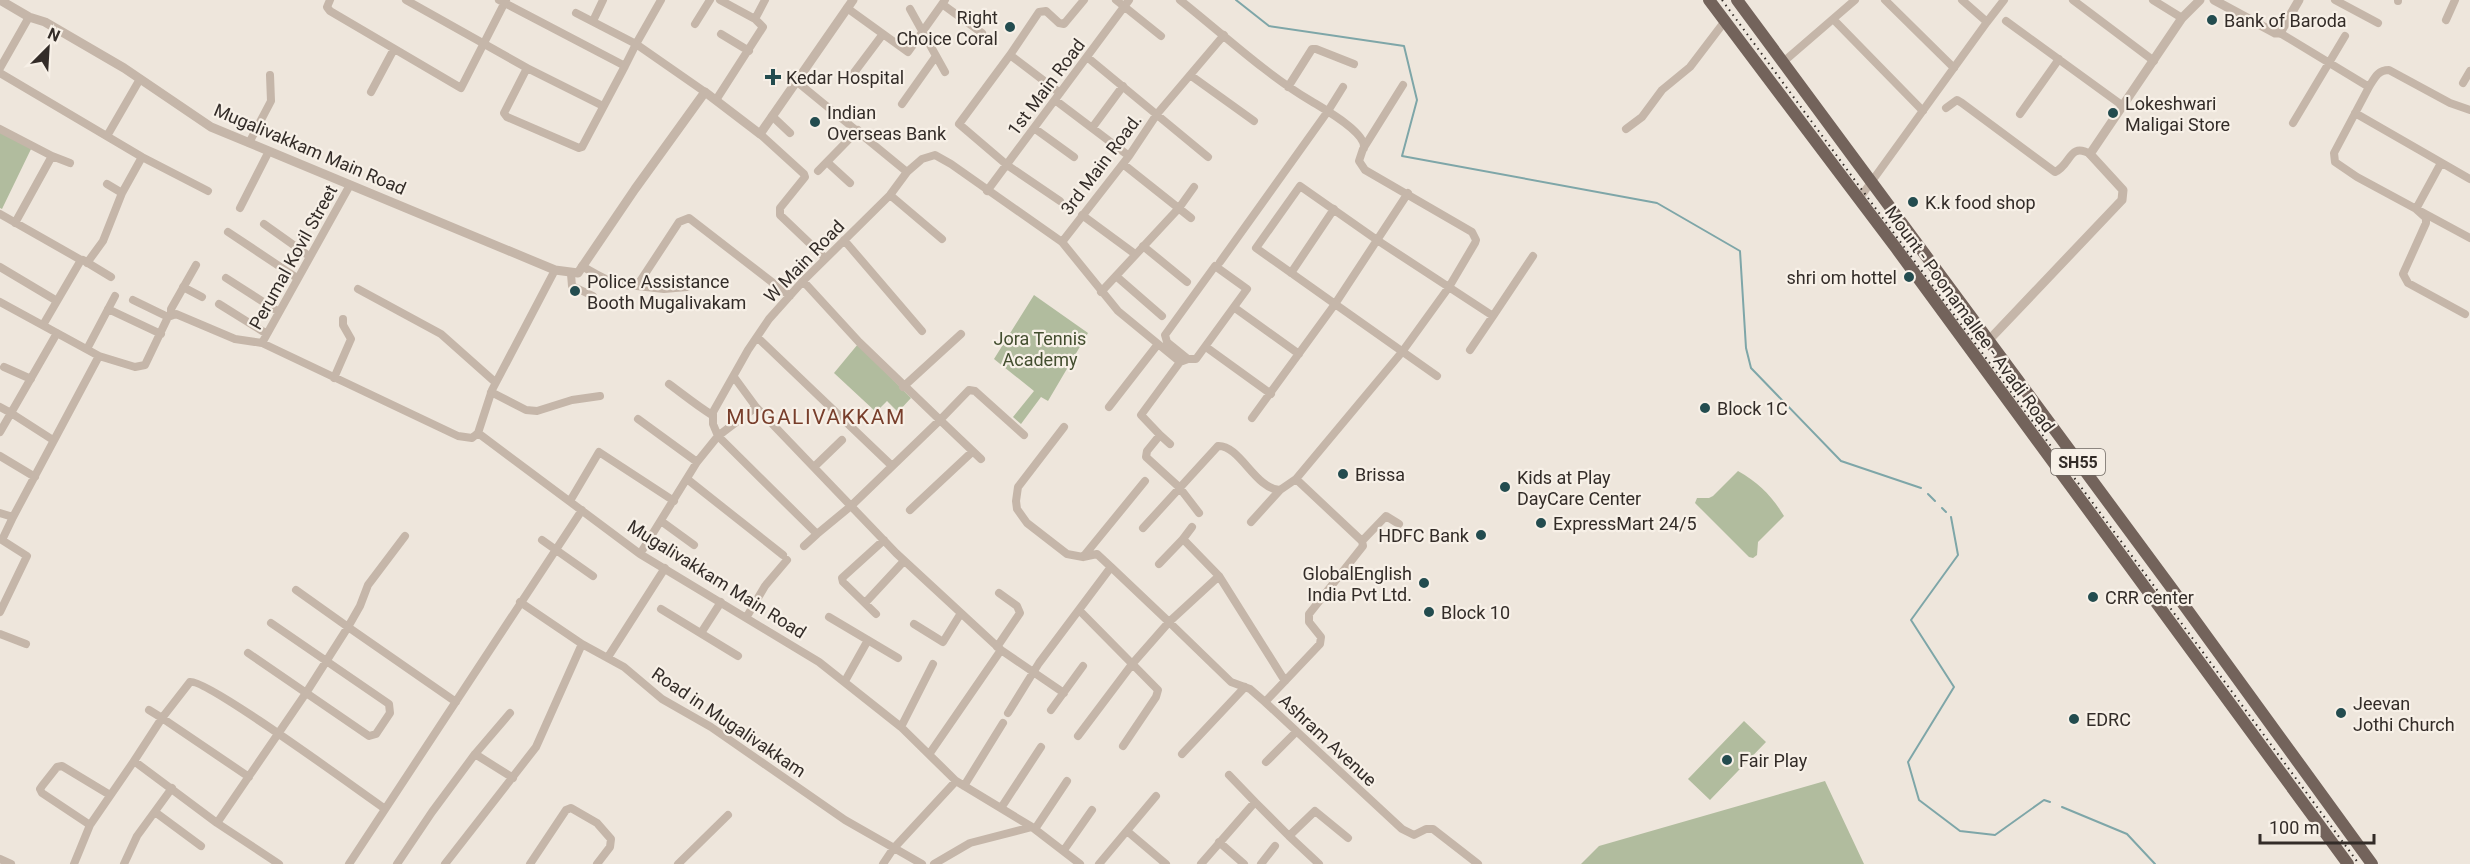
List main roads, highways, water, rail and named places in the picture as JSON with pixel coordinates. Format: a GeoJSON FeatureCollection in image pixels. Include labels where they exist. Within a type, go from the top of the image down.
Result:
{"type":"FeatureCollection","features":[{"type":"Feature","properties":{"kind":"main road","name":"Mount - Poonamallee - Avadi Road"},"geometry":{"type":"LineString","coordinates":[[1709,0],[1859,199],[2348,864]]}},
{"type":"Feature","properties":{"kind":"main road","name":"Mount - Poonamallee - Avadi Road"},"geometry":{"type":"LineString","coordinates":[[1737,0],[2372,864]]}},
{"type":"Feature","properties":{"kind":"waterway"},"geometry":{"type":"LineString","coordinates":[[1236,0],[1269,26],[1404,46],[1417,100],[1402,156],[1657,203],[1740,251],[1746,348],[1751,368],[1841,461],[1921,488]]}},
{"type":"Feature","properties":{"kind":"waterway"},"geometry":{"type":"LineString","coordinates":[[1928,494],[1935,501]]}},
{"type":"Feature","properties":{"kind":"waterway"},"geometry":{"type":"LineString","coordinates":[[1942,508],[1946,512]]}},
{"type":"Feature","properties":{"kind":"waterway"},"geometry":{"type":"LineString","coordinates":[[1951,517],[1958,555],[1911,620],[1954,687],[1908,762],[1919,800],[1960,831],[1995,835],[2044,800],[2050,802]]}},
{"type":"Feature","properties":{"kind":"waterway"},"geometry":{"type":"LineString","coordinates":[[2062,807],[2127,834],[2155,864]]}},
{"type":"Feature","properties":{"kind":"railway"},"geometry":{"type":"LineString","coordinates":[[1722,0],[2359,864]]}},
{"type":"Feature","properties":{"kind":"place","name":"Bank of Baroda"},"geometry":{"type":"Point","coordinates":[2212,20]}},
{"type":"Feature","properties":{"kind":"place","name":"Right Choice Coral"},"geometry":{"type":"Point","coordinates":[1010,27]}},
{"type":"Feature","properties":{"kind":"place","name":"Kedar Hospital"},"geometry":{"type":"Point","coordinates":[773,77]}},
{"type":"Feature","properties":{"kind":"place","name":"Lokeshwari Maligai Store"},"geometry":{"type":"Point","coordinates":[2113,113]}},
{"type":"Feature","properties":{"kind":"place","name":"Indian Overseas Bank"},"geometry":{"type":"Point","coordinates":[815,122]}},
{"type":"Feature","properties":{"kind":"place","name":"K.k food shop"},"geometry":{"type":"Point","coordinates":[1913,202]}},
{"type":"Feature","properties":{"kind":"place","name":"shri om hottel"},"geometry":{"type":"Point","coordinates":[1909,277]}},
{"type":"Feature","properties":{"kind":"place","name":"Police Assistance Booth Mugalivakam"},"geometry":{"type":"Point","coordinates":[575,291]}},
{"type":"Feature","properties":{"kind":"place","name":"Block 1C"},"geometry":{"type":"Point","coordinates":[1705,408]}},
{"type":"Feature","properties":{"kind":"place","name":"Brissa"},"geometry":{"type":"Point","coordinates":[1343,474]}},
{"type":"Feature","properties":{"kind":"place","name":"Kids at Play DayCare Center"},"geometry":{"type":"Point","coordinates":[1505,487]}},
{"type":"Feature","properties":{"kind":"place","name":"ExpressMart 24/5"},"geometry":{"type":"Point","coordinates":[1541,523]}},
{"type":"Feature","properties":{"kind":"place","name":"HDFC Bank"},"geometry":{"type":"Point","coordinates":[1481,535]}},
{"type":"Feature","properties":{"kind":"place","name":"GlobalEnglish India Pvt Ltd."},"geometry":{"type":"Point","coordinates":[1424,583]}},
{"type":"Feature","properties":{"kind":"place","name":"CRR center"},"geometry":{"type":"Point","coordinates":[2093,597]}},
{"type":"Feature","properties":{"kind":"place","name":"Block 10"},"geometry":{"type":"Point","coordinates":[1429,612]}},
{"type":"Feature","properties":{"kind":"place","name":"Jeevan Jothi Church"},"geometry":{"type":"Point","coordinates":[2341,713]}},
{"type":"Feature","properties":{"kind":"place","name":"EDRC"},"geometry":{"type":"Point","coordinates":[2074,719]}},
{"type":"Feature","properties":{"kind":"place","name":"Fair Play"},"geometry":{"type":"Point","coordinates":[1727,760]}},
{"type":"Feature","properties":{"kind":"district","name":"MUGALIVAKKAM"},"geometry":{"type":"Point","coordinates":[816,417]}},
{"type":"Feature","properties":{"kind":"park label","name":"Jora Tennis Academy"},"geometry":{"type":"Point","coordinates":[1040,348]}}]}
